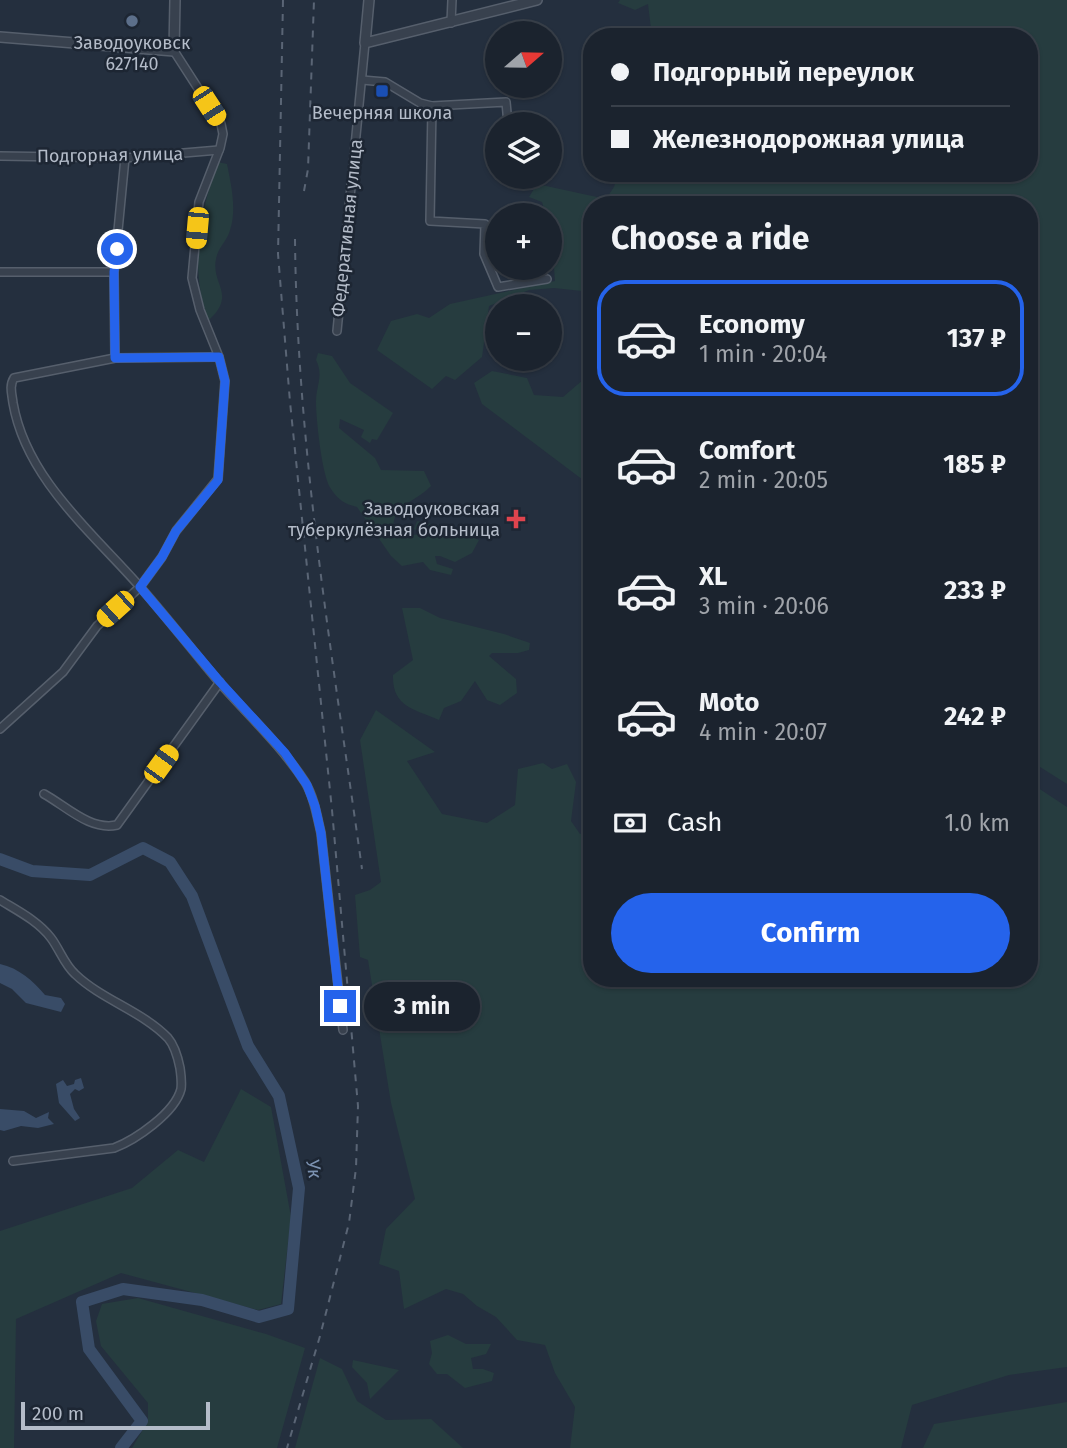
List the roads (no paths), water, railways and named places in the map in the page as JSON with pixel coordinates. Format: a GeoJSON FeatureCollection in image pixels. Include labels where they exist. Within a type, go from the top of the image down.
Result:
{"type":"FeatureCollection","features":[{"type":"Feature","properties":{"kind":"street"},"geometry":{"type":"LineString","coordinates":[[0,729],[63,672],[97,626],[140,587],[162,557],[176,531],[218,480],[225,381],[219,357],[200,310],[192,278],[199,202],[223,134],[221,124],[174,51],[175,0]]}},
{"type":"Feature","properties":{"kind":"street","name":"Федеративная улица"},"geometry":{"type":"LineString","coordinates":[[337,331],[369,0]]}},
{"type":"Feature","properties":{"kind":"street"},"geometry":{"type":"LineString","coordinates":[[451,23],[452,0]]}},
{"type":"Feature","properties":{"kind":"street"},"geometry":{"type":"LineString","coordinates":[[365,43],[537,0]]}},
{"type":"Feature","properties":{"kind":"street"},"geometry":{"type":"LineString","coordinates":[[0,37],[174,51]]}},
{"type":"Feature","properties":{"kind":"street"},"geometry":{"type":"LineString","coordinates":[[362,80],[385,82],[420,103],[432,106],[506,102],[507,112]]}},
{"type":"Feature","properties":{"kind":"street"},"geometry":{"type":"LineString","coordinates":[[432,106],[430,221],[485,224],[485,256]]}},
{"type":"Feature","properties":{"kind":"street","name":"Подгорная улица"},"geometry":{"type":"LineString","coordinates":[[0,156],[125,158],[219,150]]}},
{"type":"Feature","properties":{"kind":"street"},"geometry":{"type":"LineString","coordinates":[[115,358],[114,272],[125,158]]}},
{"type":"Feature","properties":{"kind":"street"},"geometry":{"type":"LineString","coordinates":[[0,272],[114,272]]}},
{"type":"Feature","properties":{"kind":"street"},"geometry":{"type":"LineString","coordinates":[[495,280],[498,287],[543,280]]}},
{"type":"Feature","properties":{"kind":"street"},"geometry":{"type":"LineString","coordinates":[[219,357],[115,358],[14,378],[11,387],[17,425],[37,463],[70,512],[140,587],[220,682],[285,753],[307,785],[321,833],[343,1030]]}},
{"type":"Feature","properties":{"kind":"street"},"geometry":{"type":"LineString","coordinates":[[44,794],[100,826],[117,825],[220,682]]}},
{"type":"Feature","properties":{"kind":"street"},"geometry":{"type":"LineString","coordinates":[[0,900],[38,923],[76,976],[151,1024],[169,1040],[178,1061],[181,1079],[181,1091],[173,1104],[129,1142],[114,1148],[13,1161]]}},
{"type":"Feature","properties":{"kind":"water"},"geometry":{"type":"Polygon","coordinates":[[[0,964],[25,976],[45,995],[61,998],[65,1004],[61,1012],[26,1003],[12,989],[0,983],[0,964]]]}},
{"type":"Feature","properties":{"kind":"water"},"geometry":{"type":"Polygon","coordinates":[[[81,1078],[84,1088],[79,1091],[75,1089],[70,1094],[80,1118],[75,1121],[59,1103],[56,1084],[63,1080],[67,1086],[81,1078]]]}},
{"type":"Feature","properties":{"kind":"water"},"geometry":{"type":"Polygon","coordinates":[[[0,1109],[24,1111],[36,1118],[49,1112],[48,1118],[54,1124],[38,1128],[21,1126],[0,1130],[0,1109]]]}},
{"type":"Feature","properties":{"kind":"waterway","name":"Ук"},"geometry":{"type":"LineString","coordinates":[[0,859],[32,871],[90,875],[143,848],[170,862],[192,896],[248,1046],[279,1096],[299,1188],[288,1309],[259,1317],[202,1300],[123,1289],[82,1302],[89,1349],[142,1421],[121,1448]]}},
{"type":"Feature","properties":{"kind":"railway"},"geometry":{"type":"LineString","coordinates":[[283,0],[278,254],[358,1106],[356,1168],[349,1223],[287,1448]]}},
{"type":"Feature","properties":{"kind":"railway"},"geometry":{"type":"LineString","coordinates":[[304,191],[308,169],[314,0]]}},
{"type":"Feature","properties":{"kind":"railway"},"geometry":{"type":"LineString","coordinates":[[295,239],[297,318],[309,476],[362,869]]}},
{"type":"Feature","properties":{"kind":"place","name":"Заводоуковск 627140"},"geometry":{"type":"Point","coordinates":[132,21]}},
{"type":"Feature","properties":{"kind":"place","name":"Вечерняя школа"},"geometry":{"type":"Point","coordinates":[382,91]}},
{"type":"Feature","properties":{"kind":"place","name":"Заводоуковская туберкулёзная больница"},"geometry":{"type":"Point","coordinates":[516,519]}}]}
